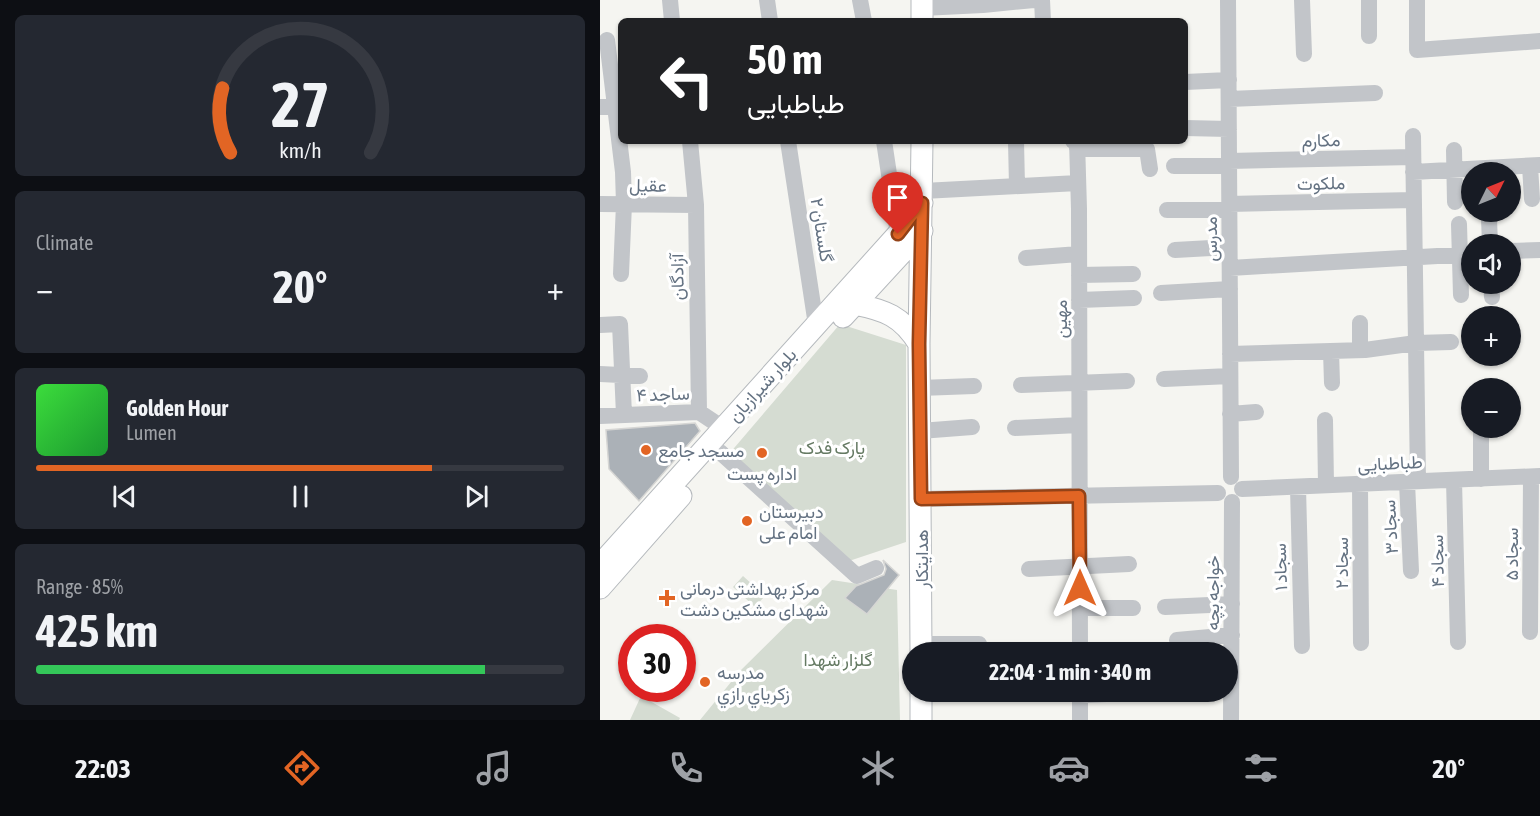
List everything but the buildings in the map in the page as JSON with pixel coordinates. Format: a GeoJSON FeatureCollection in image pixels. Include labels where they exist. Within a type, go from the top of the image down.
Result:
{"type":"FeatureCollection","features":[{"type":"Feature","properties":{"kind":"main road","name":"هدایتکار"},"geometry":{"type":"LineString","coordinates":[[921,642],[919,344],[910,237],[922,197],[922,144]]}},
{"type":"Feature","properties":{"kind":"main road","name":"بلوار شیرازیان"},"geometry":{"type":"LineString","coordinates":[[600,565],[816,325],[910,237]]}},
{"type":"Feature","properties":{"kind":"main road","name":"بلوار شیرازیان"},"geometry":{"type":"LineString","coordinates":[[600,588],[854,304],[910,237]]}},
{"type":"Feature","properties":{"kind":"main road"},"geometry":{"type":"LineString","coordinates":[[854,304],[890,314],[911,331],[919,344]]}},
{"type":"Feature","properties":{"kind":"main road"},"geometry":{"type":"LineString","coordinates":[[921,702],[921,720]]}},
{"type":"Feature","properties":{"kind":"street"},"geometry":{"type":"LineString","coordinates":[[670,0],[672,18]]}},
{"type":"Feature","properties":{"kind":"street"},"geometry":{"type":"LineString","coordinates":[[767,0],[770,18]]}},
{"type":"Feature","properties":{"kind":"street"},"geometry":{"type":"LineString","coordinates":[[860,0],[863,18]]}},
{"type":"Feature","properties":{"kind":"street"},"geometry":{"type":"LineString","coordinates":[[922,10],[1034,0]]}},
{"type":"Feature","properties":{"kind":"street"},"geometry":{"type":"LineString","coordinates":[[1042,0],[1043,18]]}},
{"type":"Feature","properties":{"kind":"street","name":"مدرس"},"geometry":{"type":"LineString","coordinates":[[1228,0],[1231,490]]}},
{"type":"Feature","properties":{"kind":"street"},"geometry":{"type":"LineString","coordinates":[[1302,0],[1304,54]]}},
{"type":"Feature","properties":{"kind":"street"},"geometry":{"type":"LineString","coordinates":[[1369,0],[1369,36]]}},
{"type":"Feature","properties":{"kind":"street"},"geometry":{"type":"LineString","coordinates":[[1417,0],[1417,50],[1540,41]]}},
{"type":"Feature","properties":{"kind":"street"},"geometry":{"type":"LineString","coordinates":[[607,40],[612,106],[618,142]]}},
{"type":"Feature","properties":{"kind":"street"},"geometry":{"type":"LineString","coordinates":[[1188,82],[1228,80]]}},
{"type":"Feature","properties":{"kind":"street"},"geometry":{"type":"LineString","coordinates":[[1229,99],[1375,93]]}},
{"type":"Feature","properties":{"kind":"street"},"geometry":{"type":"LineString","coordinates":[[1188,128],[1229,129]]}},
{"type":"Feature","properties":{"kind":"street","name":"سجاد ۳"},"geometry":{"type":"LineString","coordinates":[[1411,571],[1416,344],[1413,136]]}},
{"type":"Feature","properties":{"kind":"street"},"geometry":{"type":"LineString","coordinates":[[618,144],[623,172],[624,204],[621,274]]}},
{"type":"Feature","properties":{"kind":"street","name":"آزادگان"},"geometry":{"type":"LineString","coordinates":[[690,144],[696,205],[699,412]]}},
{"type":"Feature","properties":{"kind":"street","name":"گلستان ۲"},"geometry":{"type":"LineString","coordinates":[[788,144],[816,325]]}},
{"type":"Feature","properties":{"kind":"street"},"geometry":{"type":"LineString","coordinates":[[885,144],[910,237]]}},
{"type":"Feature","properties":{"kind":"street"},"geometry":{"type":"LineString","coordinates":[[1016,144],[1017,186]]}},
{"type":"Feature","properties":{"kind":"street"},"geometry":{"type":"LineString","coordinates":[[1076,144],[1147,149],[1150,169]]}},
{"type":"Feature","properties":{"kind":"street","name":"مهین"},"geometry":{"type":"LineString","coordinates":[[1076,144],[1079,254],[1080,642]]}},
{"type":"Feature","properties":{"kind":"street"},"geometry":{"type":"LineString","coordinates":[[1454,150],[1455,202]]}},
{"type":"Feature","properties":{"kind":"street","name":"مکارم"},"geometry":{"type":"LineString","coordinates":[[1174,166],[1413,164],[1454,170],[1535,165]]}},
{"type":"Feature","properties":{"kind":"street"},"geometry":{"type":"LineString","coordinates":[[1532,199],[1535,165]]}},
{"type":"Feature","properties":{"kind":"street"},"geometry":{"type":"LineString","coordinates":[[922,197],[1017,186],[1078,183]]}},
{"type":"Feature","properties":{"kind":"street","name":"ملکوت"},"geometry":{"type":"LineString","coordinates":[[1167,210],[1414,200]]}},
{"type":"Feature","properties":{"kind":"street","name":"عقیل"},"geometry":{"type":"LineString","coordinates":[[600,204],[696,205]]}},
{"type":"Feature","properties":{"kind":"street"},"geometry":{"type":"LineString","coordinates":[[1459,224],[1461,234]]}},
{"type":"Feature","properties":{"kind":"street"},"geometry":{"type":"LineString","coordinates":[[1175,250],[1229,247]]}},
{"type":"Feature","properties":{"kind":"street"},"geometry":{"type":"LineString","coordinates":[[1521,251],[1540,250]]}},
{"type":"Feature","properties":{"kind":"street"},"geometry":{"type":"LineString","coordinates":[[1026,258],[1079,254]]}},
{"type":"Feature","properties":{"kind":"street"},"geometry":{"type":"LineString","coordinates":[[1230,268],[1461,254]]}},
{"type":"Feature","properties":{"kind":"street"},"geometry":{"type":"LineString","coordinates":[[1079,275],[1133,274]]}},
{"type":"Feature","properties":{"kind":"street"},"geometry":{"type":"LineString","coordinates":[[1161,293],[1230,289]]}},
{"type":"Feature","properties":{"kind":"street"},"geometry":{"type":"LineString","coordinates":[[1079,300],[1134,298]]}},
{"type":"Feature","properties":{"kind":"street"},"geometry":{"type":"LineString","coordinates":[[1360,323],[1360,350]]}},
{"type":"Feature","properties":{"kind":"street"},"geometry":{"type":"LineString","coordinates":[[600,325],[620,324],[624,415]]}},
{"type":"Feature","properties":{"kind":"street"},"geometry":{"type":"LineString","coordinates":[[1230,354],[1360,350],[1451,342]]}},
{"type":"Feature","properties":{"kind":"street"},"geometry":{"type":"LineString","coordinates":[[1330,351],[1332,383]]}},
{"type":"Feature","properties":{"kind":"street"},"geometry":{"type":"LineString","coordinates":[[600,375],[640,376]]}},
{"type":"Feature","properties":{"kind":"street"},"geometry":{"type":"LineString","coordinates":[[1164,379],[1230,376]]}},
{"type":"Feature","properties":{"kind":"street"},"geometry":{"type":"LineString","coordinates":[[1021,385],[1127,381]]}},
{"type":"Feature","properties":{"kind":"street"},"geometry":{"type":"LineString","coordinates":[[920,388],[974,386]]}},
{"type":"Feature","properties":{"kind":"street","name":"ساجد ۴"},"geometry":{"type":"LineString","coordinates":[[600,416],[699,412],[723,428]]}},
{"type":"Feature","properties":{"kind":"street"},"geometry":{"type":"LineString","coordinates":[[1230,414],[1256,412]]}},
{"type":"Feature","properties":{"kind":"street"},"geometry":{"type":"LineString","coordinates":[[1325,420],[1326,486]]}},
{"type":"Feature","properties":{"kind":"street"},"geometry":{"type":"LineString","coordinates":[[1015,428],[1079,425]]}},
{"type":"Feature","properties":{"kind":"street"},"geometry":{"type":"LineString","coordinates":[[920,431],[972,427]]}},
{"type":"Feature","properties":{"kind":"street"},"geometry":{"type":"LineString","coordinates":[[1481,438],[1481,479]]}},
{"type":"Feature","properties":{"kind":"street"},"geometry":{"type":"LineString","coordinates":[[720,452],[857,576],[876,568]]}},
{"type":"Feature","properties":{"kind":"street","name":"طباطبایی"},"geometry":{"type":"LineString","coordinates":[[921,499],[1079,496],[1535,477]]}},
{"type":"Feature","properties":{"kind":"street","name":"سجاد ۵"},"geometry":{"type":"LineString","coordinates":[[1530,632],[1535,477]]}},
{"type":"Feature","properties":{"kind":"street","name":"سجاد ۴"},"geometry":{"type":"LineString","coordinates":[[1454,480],[1458,642]]}},
{"type":"Feature","properties":{"kind":"street","name":"سجاد ۲"},"geometry":{"type":"LineString","coordinates":[[1360,484],[1361,643]]}},
{"type":"Feature","properties":{"kind":"street","name":"سجاد ۱"},"geometry":{"type":"LineString","coordinates":[[1298,487],[1302,646]]}},
{"type":"Feature","properties":{"kind":"street","name":"خواجه بچه"},"geometry":{"type":"LineString","coordinates":[[1231,490],[1232,642]]}},
{"type":"Feature","properties":{"kind":"street"},"geometry":{"type":"LineString","coordinates":[[1029,569],[1129,564]]}},
{"type":"Feature","properties":{"kind":"street"},"geometry":{"type":"LineString","coordinates":[[1165,607],[1232,604]]}},
{"type":"Feature","properties":{"kind":"street"},"geometry":{"type":"LineString","coordinates":[[1080,608],[1133,608]]}},
{"type":"Feature","properties":{"kind":"street"},"geometry":{"type":"LineString","coordinates":[[1177,640],[1232,635]]}},
{"type":"Feature","properties":{"kind":"street"},"geometry":{"type":"LineString","coordinates":[[1080,702],[1080,720]]}},
{"type":"Feature","properties":{"kind":"street","name":"خواجه بچه"},"geometry":{"type":"LineString","coordinates":[[1230,702],[1231,720]]}},
{"type":"Feature","properties":{"kind":"green space","name":"پارک فدک"},"geometry":{"type":"Polygon","coordinates":[[[840,324],[906,345],[906,542],[849,561],[729,454],[840,324]]]}},
{"type":"Feature","properties":{"kind":"green space"},"geometry":{"type":"Polygon","coordinates":[[[743,576],[765,596],[755,607],[733,587],[743,576]]]}},
{"type":"Feature","properties":{"kind":"green space","name":"گلزار شهدا"},"geometry":{"type":"Polygon","coordinates":[[[832,580],[897,590],[900,720],[700,720],[740,671],[832,580]]]}},
{"type":"Feature","properties":{"kind":"green space"},"geometry":{"type":"Polygon","coordinates":[[[638,702],[652,702],[680,718],[679,720],[630,720],[638,702]]]}},
{"type":"Feature","properties":{"kind":"place","name":"مسجد جامع"},"geometry":{"type":"Point","coordinates":[646,450]}},
{"type":"Feature","properties":{"kind":"place","name":"اداره پست"},"geometry":{"type":"Point","coordinates":[762,453]}},
{"type":"Feature","properties":{"kind":"place","name":"دبیرستان امام علی"},"geometry":{"type":"Point","coordinates":[747,521]}},
{"type":"Feature","properties":{"kind":"place","name":"مرکز بهداشتی درمانی شهدای مشکین دشت"},"geometry":{"type":"Point","coordinates":[667,598]}},
{"type":"Feature","properties":{"kind":"place","name":"مدرسه زكرياي رازي"},"geometry":{"type":"Point","coordinates":[705,682]}},
{"type":"Feature","properties":{"kind":"route"},"geometry":{"type":"LineString","coordinates":[[898,234],[922,203],[919,344],[921,499],[1079,496],[1080,588]]}}]}
